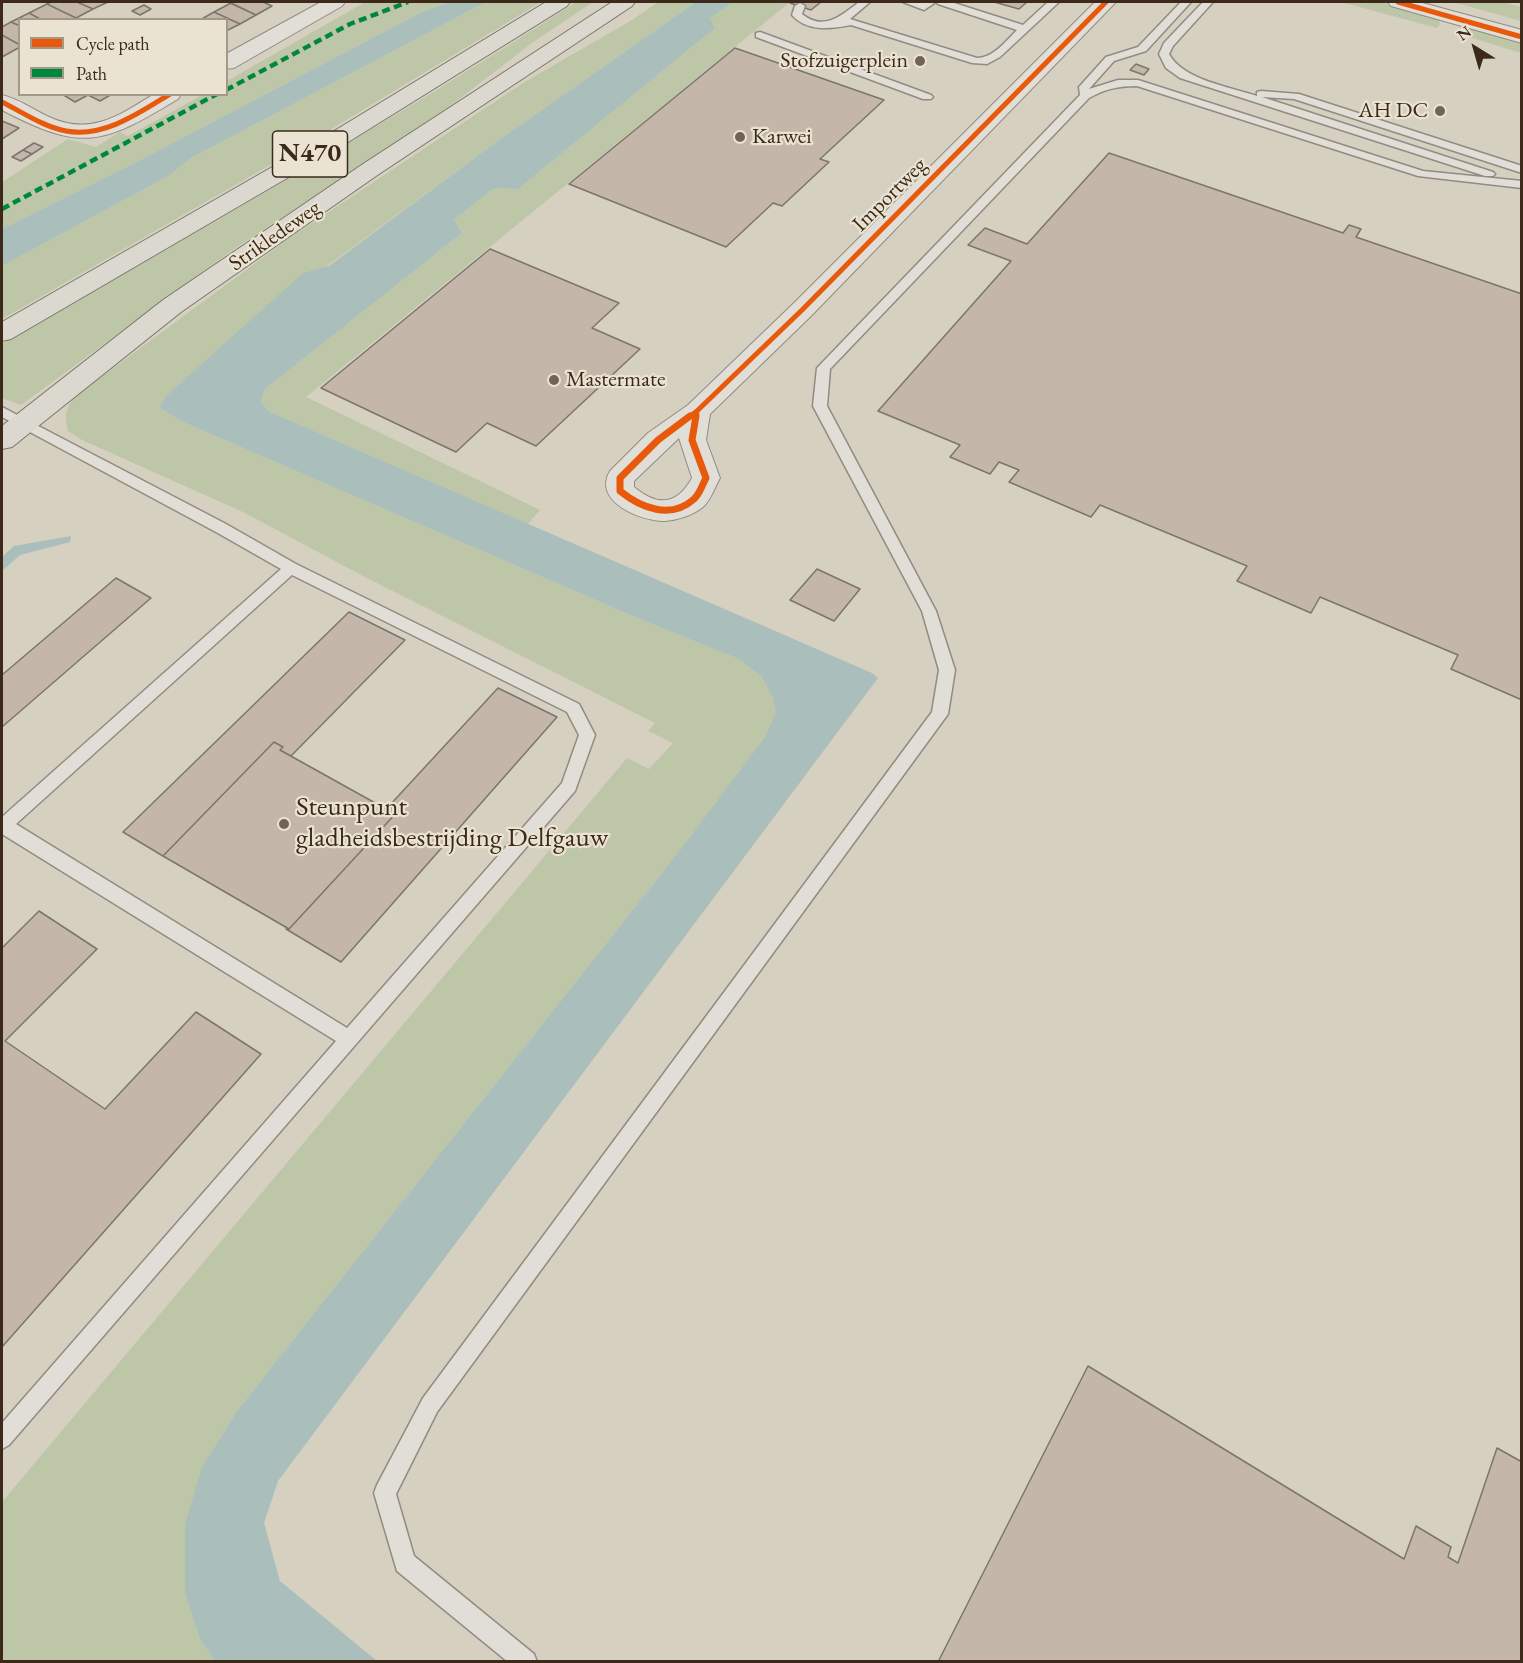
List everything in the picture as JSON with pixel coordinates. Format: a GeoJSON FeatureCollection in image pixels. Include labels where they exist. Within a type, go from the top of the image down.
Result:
{"type":"FeatureCollection","features":[{"type":"Feature","properties":{"kind":"main road","name":"Strikledeweg"},"geometry":{"type":"LineString","coordinates":[[2,333],[329,144],[560,2]]}},
{"type":"Feature","properties":{"kind":"main road","name":"Strikledeweg"},"geometry":{"type":"LineString","coordinates":[[2,440],[12,417],[371,169],[625,2]]}},
{"type":"Feature","properties":{"kind":"street"},"geometry":{"type":"LineString","coordinates":[[228,62],[335,2]]}},
{"type":"Feature","properties":{"kind":"street","name":"Importweg"},"geometry":{"type":"LineString","coordinates":[[697,411],[802,310],[1106,2]]}},
{"type":"Feature","properties":{"kind":"street"},"geometry":{"type":"LineString","coordinates":[[1398,2],[1521,37]]}},
{"type":"Feature","properties":{"kind":"street"},"geometry":{"type":"LineString","coordinates":[[1441,2],[1521,25]]}},
{"type":"Feature","properties":{"kind":"street"},"geometry":{"type":"LineString","coordinates":[[2,102],[65,131],[86,133],[110,127],[166,96]]}},
{"type":"Feature","properties":{"kind":"lane"},"geometry":{"type":"LineString","coordinates":[[836,24],[865,2]]}},
{"type":"Feature","properties":{"kind":"lane"},"geometry":{"type":"LineString","coordinates":[[908,2],[924,7],[931,2]]}},
{"type":"Feature","properties":{"kind":"lane"},"geometry":{"type":"LineString","coordinates":[[942,2],[1024,29]]}},
{"type":"Feature","properties":{"kind":"lane"},"geometry":{"type":"LineString","coordinates":[[800,6],[797,15],[806,22],[836,24],[850,22],[976,61],[987,61],[996,56],[1054,2]]}},
{"type":"Feature","properties":{"kind":"lane"},"geometry":{"type":"LineString","coordinates":[[1085,96],[1083,89],[1110,59],[1142,48],[1186,2]]}},
{"type":"Feature","properties":{"kind":"lane"},"geometry":{"type":"LineString","coordinates":[[1208,2],[1168,45],[1164,54],[1170,66],[1184,76],[1521,184]]}},
{"type":"Feature","properties":{"kind":"lane"},"geometry":{"type":"LineString","coordinates":[[760,35],[927,97]]}},
{"type":"Feature","properties":{"kind":"lane"},"geometry":{"type":"LineString","coordinates":[[526,1662],[405,1563],[385,1493],[430,1404],[940,714],[946,670],[929,611],[820,406],[824,368],[1085,96],[1099,88],[1118,83],[1138,83],[1422,174],[1521,184]]}},
{"type":"Feature","properties":{"kind":"lane"},"geometry":{"type":"LineString","coordinates":[[1238,93],[1295,96],[1521,170]]}},
{"type":"Feature","properties":{"kind":"lane"},"geometry":{"type":"LineString","coordinates":[[2,1438],[569,786],[587,735],[573,708],[291,567],[12,417]]}},
{"type":"Feature","properties":{"kind":"lane"},"geometry":{"type":"LineString","coordinates":[[291,567],[3,826],[349,1039]]}},
{"type":"Feature","properties":{"kind":"green space"},"geometry":{"type":"Polygon","coordinates":[[[365,2],[451,2],[422,12],[131,165],[2,229],[2,182],[68,139],[96,147],[120,132],[128,136],[200,96],[228,96],[228,80],[365,2]]]}},
{"type":"Feature","properties":{"kind":"green space"},"geometry":{"type":"Polygon","coordinates":[[[486,2],[541,2],[310,142],[2,319],[2,266],[170,175],[191,158],[486,2]]]}},
{"type":"Feature","properties":{"kind":"green space"},"geometry":{"type":"Polygon","coordinates":[[[576,2],[593,2],[532,43],[441,113],[231,251],[21,405],[2,398],[2,344],[364,134],[576,2]]]}},
{"type":"Feature","properties":{"kind":"green space"},"geometry":{"type":"Polygon","coordinates":[[[658,2],[696,2],[492,145],[323,269],[165,397],[160,408],[183,422],[642,620],[739,659],[761,676],[773,698],[777,713],[764,738],[680,850],[237,1411],[202,1467],[200,1639],[215,1661],[2,1662],[2,1502],[627,758],[649,769],[673,743],[648,731],[655,723],[363,576],[245,513],[80,439],[68,431],[67,409],[77,395],[288,239],[523,83],[632,20],[658,2]]]}},
{"type":"Feature","properties":{"kind":"green space"},"geometry":{"type":"Polygon","coordinates":[[[733,2],[790,2],[306,397],[540,510],[528,524],[268,411],[261,400],[265,389],[462,233],[454,220],[494,188],[518,189],[715,28],[710,18],[733,2]]]}},
{"type":"Feature","properties":{"kind":"green space"},"geometry":{"type":"Polygon","coordinates":[[[1341,2],[1406,6],[1430,14],[1439,20],[1440,24],[1437,28],[1341,2]]]}},
{"type":"Feature","properties":{"kind":"green space"},"geometry":{"type":"Polygon","coordinates":[[[1453,2],[1503,2],[1521,7],[1521,21],[1453,2]]]}},
{"type":"Feature","properties":{"kind":"green space"},"geometry":{"type":"Polygon","coordinates":[[[1469,27],[1521,41],[1521,53],[1456,33],[1469,27]]]}},
{"type":"Feature","properties":{"kind":"shaded area"},"geometry":{"type":"Polygon","coordinates":[[[451,2],[486,2],[191,158],[170,175],[2,266],[2,229],[131,165],[422,12],[451,2]]]}},
{"type":"Feature","properties":{"kind":"shaded area"},"geometry":{"type":"Polygon","coordinates":[[[696,2],[733,2],[710,18],[715,28],[518,189],[494,188],[454,220],[462,233],[265,389],[261,401],[268,411],[872,673],[878,678],[278,1481],[264,1523],[280,1581],[377,1661],[215,1661],[200,1639],[185,1592],[185,1525],[202,1467],[237,1411],[680,850],[764,738],[776,713],[773,698],[761,676],[739,659],[642,620],[183,422],[160,408],[165,397],[303,273],[329,266],[492,145],[696,2]]]}},
{"type":"Feature","properties":{"kind":"shaded area"},"geometry":{"type":"Polygon","coordinates":[[[71,536],[70,542],[20,555],[2,571],[2,557],[14,546],[71,536]]]}},
{"type":"Feature","properties":{"kind":"building"},"geometry":{"type":"Polygon","coordinates":[[[77,2],[93,9],[76,18],[47,4],[77,2]]]}},
{"type":"Feature","properties":{"kind":"building"},"geometry":{"type":"Polygon","coordinates":[[[77,2],[108,2],[93,9],[77,2]]]}},
{"type":"Feature","properties":{"kind":"building"},"geometry":{"type":"Polygon","coordinates":[[[228,2],[263,2],[272,6],[256,15],[228,2]]]}},
{"type":"Feature","properties":{"kind":"building"},"geometry":{"type":"Polygon","coordinates":[[[791,2],[821,2],[811,10],[791,2]]]}},
{"type":"Feature","properties":{"kind":"building"},"geometry":{"type":"Polygon","coordinates":[[[994,2],[1027,2],[1019,9],[994,2]]]}},
{"type":"Feature","properties":{"kind":"building"},"geometry":{"type":"Polygon","coordinates":[[[231,3],[256,15],[240,24],[214,12],[231,3]]]}},
{"type":"Feature","properties":{"kind":"building"},"geometry":{"type":"Polygon","coordinates":[[[47,4],[76,18],[38,18],[29,13],[47,4]]]}},
{"type":"Feature","properties":{"kind":"building"},"geometry":{"type":"Polygon","coordinates":[[[144,5],[151,9],[140,15],[132,11],[144,5]]]}},
{"type":"Feature","properties":{"kind":"building"},"geometry":{"type":"Polygon","coordinates":[[[214,12],[227,18],[204,18],[214,12]]]}},
{"type":"Feature","properties":{"kind":"building"},"geometry":{"type":"Polygon","coordinates":[[[29,13],[38,18],[19,18],[29,13]]]}},
{"type":"Feature","properties":{"kind":"building"},"geometry":{"type":"Polygon","coordinates":[[[18,18],[18,25],[11,22],[18,18]]]}},
{"type":"Feature","properties":{"kind":"building"},"geometry":{"type":"Polygon","coordinates":[[[228,18],[240,24],[228,30],[228,18]]]}},
{"type":"Feature","properties":{"kind":"building"},"geometry":{"type":"Polygon","coordinates":[[[11,22],[18,25],[18,44],[2,35],[2,27],[11,22]]]}},
{"type":"Feature","properties":{"kind":"building"},"geometry":{"type":"Polygon","coordinates":[[[2,35],[18,44],[18,48],[2,57],[2,35]]]}},
{"type":"Feature","properties":{"kind":"building"},"geometry":{"type":"Polygon","coordinates":[[[735,48],[884,100],[820,159],[829,162],[782,206],[773,203],[726,247],[569,184],[735,48]]]}},
{"type":"Feature","properties":{"kind":"building"},"geometry":{"type":"Polygon","coordinates":[[[1136,64],[1149,69],[1144,75],[1130,70],[1136,64]]]}},
{"type":"Feature","properties":{"kind":"building"},"geometry":{"type":"Polygon","coordinates":[[[65,96],[86,96],[75,102],[65,96]]]}},
{"type":"Feature","properties":{"kind":"building"},"geometry":{"type":"Polygon","coordinates":[[[90,96],[109,96],[100,101],[90,96]]]}},
{"type":"Feature","properties":{"kind":"building"},"geometry":{"type":"Polygon","coordinates":[[[2,121],[19,128],[2,139],[2,121]]]}},
{"type":"Feature","properties":{"kind":"building"},"geometry":{"type":"Polygon","coordinates":[[[34,143],[43,147],[32,154],[23,150],[34,143]]]}},
{"type":"Feature","properties":{"kind":"building"},"geometry":{"type":"Polygon","coordinates":[[[23,150],[32,154],[21,161],[12,157],[23,150]]]}},
{"type":"Feature","properties":{"kind":"building"},"geometry":{"type":"Polygon","coordinates":[[[1109,153],[1343,233],[1349,225],[1361,229],[1356,237],[1522,294],[1522,700],[1451,669],[1458,655],[1320,597],[1311,613],[1237,581],[1247,566],[1100,505],[1091,517],[1009,482],[1019,470],[999,462],[990,474],[950,457],[960,445],[878,411],[1011,261],[968,245],[985,228],[1027,244],[1109,153]]]}},
{"type":"Feature","properties":{"kind":"building"},"geometry":{"type":"Polygon","coordinates":[[[490,249],[619,303],[592,328],[640,349],[536,446],[487,423],[456,452],[321,388],[490,249]]]}},
{"type":"Feature","properties":{"kind":"building"},"geometry":{"type":"Polygon","coordinates":[[[817,569],[860,589],[834,621],[790,600],[817,569]]]}},
{"type":"Feature","properties":{"kind":"building"},"geometry":{"type":"Polygon","coordinates":[[[116,578],[151,598],[2,727],[2,675],[116,578]]]}},
{"type":"Feature","properties":{"kind":"building"},"geometry":{"type":"Polygon","coordinates":[[[349,612],[405,640],[291,756],[280,750],[283,747],[274,742],[163,856],[123,832],[349,612]]]}},
{"type":"Feature","properties":{"kind":"building"},"geometry":{"type":"Polygon","coordinates":[[[498,688],[557,717],[341,962],[286,929],[289,929],[398,811],[389,806],[498,688]]]}},
{"type":"Feature","properties":{"kind":"building"},"geometry":{"type":"Polygon","coordinates":[[[274,742],[283,747],[280,750],[386,809],[389,806],[398,811],[289,929],[163,856],[274,742]]]}},
{"type":"Feature","properties":{"kind":"building"},"geometry":{"type":"Polygon","coordinates":[[[39,911],[97,949],[5,1041],[105,1109],[196,1012],[261,1054],[2,1347],[2,948],[39,911]]]}},
{"type":"Feature","properties":{"kind":"building"},"geometry":{"type":"Polygon","coordinates":[[[1088,1366],[1404,1559],[1416,1526],[1451,1547],[1448,1557],[1458,1563],[1497,1448],[1522,1462],[1522,1662],[938,1662],[1088,1366]]]}},
{"type":"Feature","properties":{"kind":"marked path"},"geometry":{"type":"LineString","coordinates":[[228,89],[350,24],[408,2]]}},
{"type":"Feature","properties":{"kind":"marked path"},"geometry":{"type":"LineString","coordinates":[[2,209],[213,96]]}},
{"type":"Feature","properties":{"kind":"cycle path"},"geometry":{"type":"LineString","coordinates":[[697,411],[692,440],[706,478],[696,497],[685,505],[665,511],[646,507],[628,498],[620,491],[620,478],[658,440],[697,411],[802,310],[1106,2]]}},
{"type":"Feature","properties":{"kind":"cycle path"},"geometry":{"type":"LineString","coordinates":[[1398,2],[1522,37]]}},
{"type":"Feature","properties":{"kind":"cycle path"},"geometry":{"type":"LineString","coordinates":[[2,102],[50,126],[80,132],[107,128],[167,96]]}},
{"type":"Feature","properties":{"kind":"place","name":"Stofzuigerplein"},"geometry":{"type":"Point","coordinates":[920,61]}},
{"type":"Feature","properties":{"kind":"place","name":"AH DC"},"geometry":{"type":"Point","coordinates":[1440,111]}},
{"type":"Feature","properties":{"kind":"place","name":"Karwei"},"geometry":{"type":"Point","coordinates":[740,137]}},
{"type":"Feature","properties":{"kind":"place","name":"Mastermate"},"geometry":{"type":"Point","coordinates":[554,380]}},
{"type":"Feature","properties":{"kind":"place","name":"Steunpunt gladheidsbestrijding Delfgauw"},"geometry":{"type":"Point","coordinates":[284,824]}}]}
